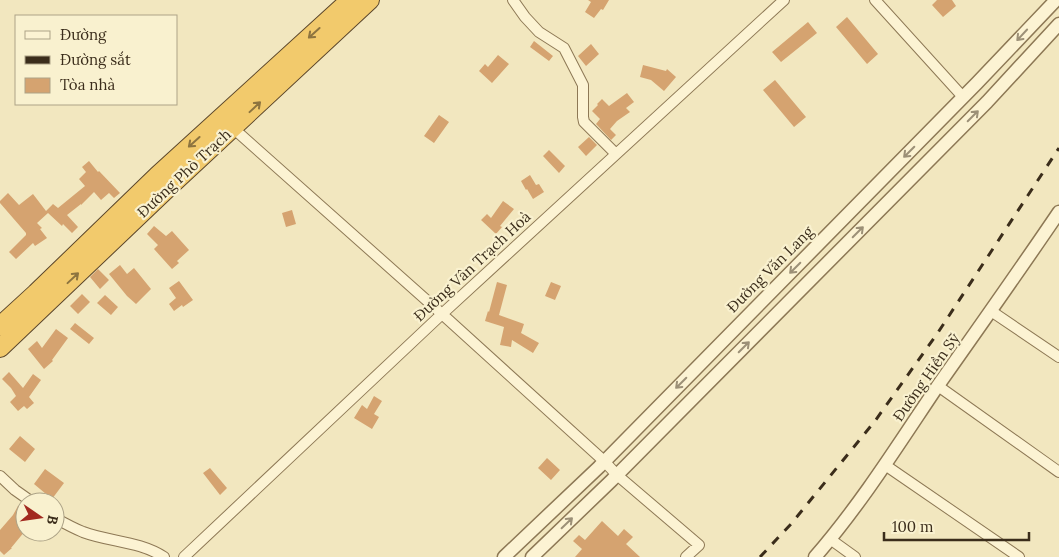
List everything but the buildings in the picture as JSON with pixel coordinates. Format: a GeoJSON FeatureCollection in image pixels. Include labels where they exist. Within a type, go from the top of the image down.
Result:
{"type":"FeatureCollection","features":[{"type":"Feature","properties":{"kind":"highway","name":"Đường Phò Trạch"},"geometry":{"type":"LineString","coordinates":[[0,348],[41,298],[350,0]]}},
{"type":"Feature","properties":{"kind":"highway","name":"Đường Phò Trạch"},"geometry":{"type":"LineString","coordinates":[[162,182],[232,128],[370,0]]}},
{"type":"Feature","properties":{"kind":"highway","name":"Đường Phò Trạch"},"geometry":{"type":"LineString","coordinates":[[0,326],[41,298]]}},
{"type":"Feature","properties":{"kind":"street"},"geometry":{"type":"LineString","coordinates":[[513,0],[539,32],[564,48],[583,85],[584,122],[616,154]]}},
{"type":"Feature","properties":{"kind":"street","name":"Đường Vân Trạch Hoà"},"geometry":{"type":"LineString","coordinates":[[184,557],[442,314],[784,0]]}},
{"type":"Feature","properties":{"kind":"street"},"geometry":{"type":"LineString","coordinates":[[875,0],[963,97]]}},
{"type":"Feature","properties":{"kind":"street","name":"Đường Văn Lang"},"geometry":{"type":"LineString","coordinates":[[504,557],[604,461],[963,97],[1056,0]]}},
{"type":"Feature","properties":{"kind":"street"},"geometry":{"type":"LineString","coordinates":[[532,557],[617,475],[987,102],[1059,24]]}},
{"type":"Feature","properties":{"kind":"street"},"geometry":{"type":"LineString","coordinates":[[232,128],[442,314],[604,461],[617,475],[698,545],[686,557]]}},
{"type":"Feature","properties":{"kind":"street","name":"Đường Hiền Sỹ"},"geometry":{"type":"LineString","coordinates":[[815,557],[885,465],[1059,212]]}},
{"type":"Feature","properties":{"kind":"street"},"geometry":{"type":"LineString","coordinates":[[991,311],[1059,357]]}},
{"type":"Feature","properties":{"kind":"street"},"geometry":{"type":"LineString","coordinates":[[938,386],[1059,472]]}},
{"type":"Feature","properties":{"kind":"street"},"geometry":{"type":"LineString","coordinates":[[885,465],[1019,557]]}},
{"type":"Feature","properties":{"kind":"street"},"geometry":{"type":"LineString","coordinates":[[0,476],[18,492]]}},
{"type":"Feature","properties":{"kind":"street"},"geometry":{"type":"LineString","coordinates":[[65,523],[83,532],[142,546],[164,557]]}},
{"type":"Feature","properties":{"kind":"street"},"geometry":{"type":"LineString","coordinates":[[830,539],[855,557]]}},
{"type":"Feature","properties":{"kind":"railway"},"geometry":{"type":"LineString","coordinates":[[760,557],[791,524],[875,421],[937,334],[1059,148]]}}]}
